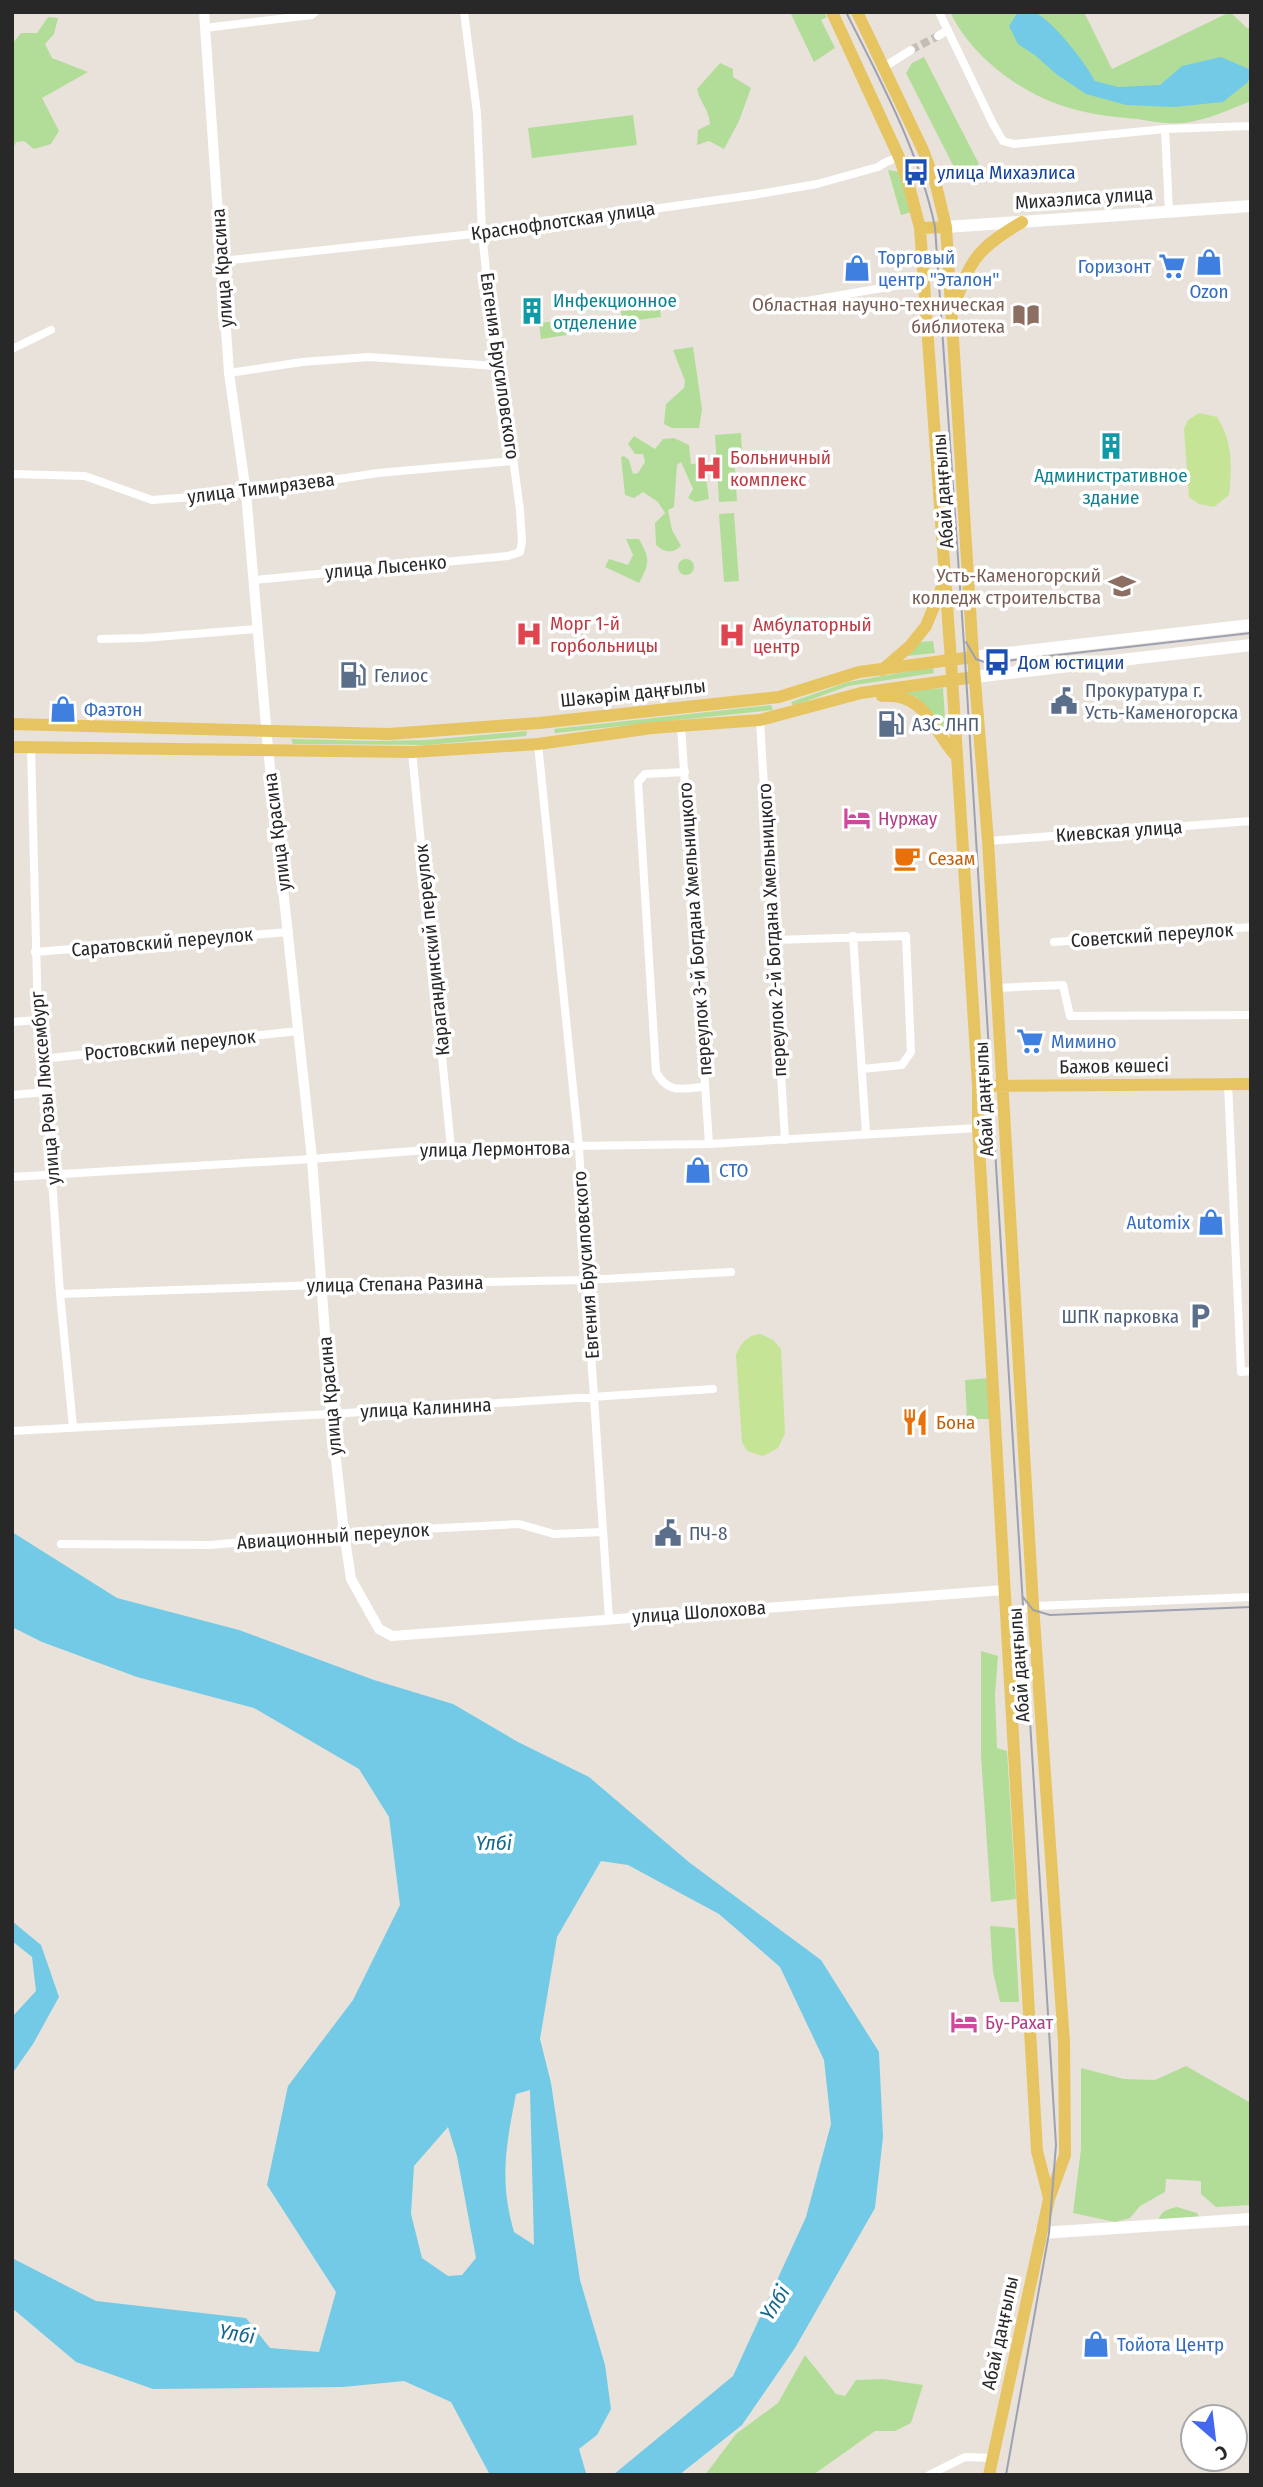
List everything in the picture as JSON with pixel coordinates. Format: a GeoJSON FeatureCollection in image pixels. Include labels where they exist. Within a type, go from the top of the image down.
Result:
{"type":"FeatureCollection","features":[{"type":"Feature","properties":{"kind":"main road","name":"Абай даңғылы"},"geometry":{"type":"LineString","coordinates":[[832,12],[899,157],[920,228],[978,1086],[978,1128],[1037,2151],[1049,2199]]}},
{"type":"Feature","properties":{"kind":"main road","name":"Абай даңғылы"},"geometry":{"type":"LineString","coordinates":[[857,12],[923,150],[936,185],[946,227],[974,677],[988,841],[1033,1607],[1064,2042],[1065,2155],[1049,2199],[989,2475]]}},
{"type":"Feature","properties":{"kind":"main road","name":"Михаэлиса улица"},"geometry":{"type":"LineString","coordinates":[[920,228],[1251,206]]}},
{"type":"Feature","properties":{"kind":"main road"},"geometry":{"type":"LineString","coordinates":[[951,314],[964,275],[977,254],[994,238],[1022,222]]}},
{"type":"Feature","properties":{"kind":"main road"},"geometry":{"type":"LineString","coordinates":[[882,670],[910,646],[926,626],[945,579]]}},
{"type":"Feature","properties":{"kind":"main road","name":"Шәкәрім даңғылы"},"geometry":{"type":"LineString","coordinates":[[12,724],[389,734],[539,723],[779,696],[859,672],[1251,625]]}},
{"type":"Feature","properties":{"kind":"main road","name":"Шәкәрім даңғылы"},"geometry":{"type":"LineString","coordinates":[[12,747],[412,752],[538,744],[681,726],[760,720],[869,692],[1251,645]]}},
{"type":"Feature","properties":{"kind":"main road"},"geometry":{"type":"LineString","coordinates":[[869,692],[878,696],[898,696],[915,702],[957,757]]}},
{"type":"Feature","properties":{"kind":"main road"},"geometry":{"type":"LineString","coordinates":[[779,696],[783,715]]}},
{"type":"Feature","properties":{"kind":"main road"},"geometry":{"type":"LineString","coordinates":[[538,744],[539,723]]}},
{"type":"Feature","properties":{"kind":"main road","name":"Бажов көшесі"},"geometry":{"type":"LineString","coordinates":[[978,1086],[1251,1084]]}},
{"type":"Feature","properties":{"kind":"main road"},"geometry":{"type":"LineString","coordinates":[[1041,2233],[1251,2219]]}},
{"type":"Feature","properties":{"kind":"street","name":"улица Красина"},"geometry":{"type":"LineString","coordinates":[[204,12],[229,373],[246,493],[266,732],[312,1159],[331,1414],[344,1534],[351,1579],[379,1629],[392,1636]]}},
{"type":"Feature","properties":{"kind":"street"},"geometry":{"type":"LineString","coordinates":[[205,28],[312,15],[315,12]]}},
{"type":"Feature","properties":{"kind":"street","name":"Евгения Брусиловского"},"geometry":{"type":"LineString","coordinates":[[464,12],[477,113],[482,233],[496,366],[510,436],[521,520],[520,552]]}},
{"type":"Feature","properties":{"kind":"street"},"geometry":{"type":"LineString","coordinates":[[939,12],[1003,141],[1014,144],[1165,129],[1251,125]]}},
{"type":"Feature","properties":{"kind":"street"},"geometry":{"type":"LineString","coordinates":[[938,36],[947,30]]}},
{"type":"Feature","properties":{"kind":"street"},"geometry":{"type":"LineString","coordinates":[[884,67],[911,50]]}},
{"type":"Feature","properties":{"kind":"street"},"geometry":{"type":"LineString","coordinates":[[1165,129],[1169,212]]}},
{"type":"Feature","properties":{"kind":"street","name":"Краснофлотская улица"},"geometry":{"type":"LineString","coordinates":[[222,261],[482,233],[817,184],[878,167],[899,157]]}},
{"type":"Feature","properties":{"kind":"street"},"geometry":{"type":"LineString","coordinates":[[795,303],[923,281]]}},
{"type":"Feature","properties":{"kind":"street"},"geometry":{"type":"LineString","coordinates":[[12,349],[51,330]]}},
{"type":"Feature","properties":{"kind":"street"},"geometry":{"type":"LineString","coordinates":[[229,373],[302,362],[369,357],[496,366]]}},
{"type":"Feature","properties":{"kind":"street","name":"улица Тимирязева"},"geometry":{"type":"LineString","coordinates":[[12,474],[85,476],[152,500],[246,493],[378,472],[512,461]]}},
{"type":"Feature","properties":{"kind":"street","name":"улица Лысенко"},"geometry":{"type":"LineString","coordinates":[[253,580],[509,556],[520,552]]}},
{"type":"Feature","properties":{"kind":"street"},"geometry":{"type":"LineString","coordinates":[[101,639],[144,639],[257,629]]}},
{"type":"Feature","properties":{"kind":"street","name":"переулок 2-й Богдана Хмельницкого"},"geometry":{"type":"LineString","coordinates":[[760,720],[785,1140]]}},
{"type":"Feature","properties":{"kind":"street","name":"переулок 3-й Богдана Хмельницкого"},"geometry":{"type":"LineString","coordinates":[[681,726],[709,1144]]}},
{"type":"Feature","properties":{"kind":"street","name":"Евгения Брусиловского"},"geometry":{"type":"LineString","coordinates":[[538,744],[579,1147],[609,1619]]}},
{"type":"Feature","properties":{"kind":"street","name":"улица Розы Люксембург"},"geometry":{"type":"LineString","coordinates":[[31,748],[38,1020],[73,1427]]}},
{"type":"Feature","properties":{"kind":"street","name":"Карагандинский переулок"},"geometry":{"type":"LineString","coordinates":[[412,752],[452,1148]]}},
{"type":"Feature","properties":{"kind":"street","name":"переулок 3-й Богдана Хмельницкого"},"geometry":{"type":"LineString","coordinates":[[685,772],[645,775],[638,782],[656,1072],[662,1083],[671,1089],[705,1087]]}},
{"type":"Feature","properties":{"kind":"street","name":"Киевская улица"},"geometry":{"type":"LineString","coordinates":[[988,841],[1251,821]]}},
{"type":"Feature","properties":{"kind":"street","name":"Советский переулок"},"geometry":{"type":"LineString","coordinates":[[1054,942],[1251,928]]}},
{"type":"Feature","properties":{"kind":"street","name":"Саратовский переулок"},"geometry":{"type":"LineString","coordinates":[[35,952],[289,932]]}},
{"type":"Feature","properties":{"kind":"street"},"geometry":{"type":"LineString","coordinates":[[853,936],[866,1134]]}},
{"type":"Feature","properties":{"kind":"street"},"geometry":{"type":"LineString","coordinates":[[773,940],[906,936],[911,1052],[902,1065],[862,1069]]}},
{"type":"Feature","properties":{"kind":"street"},"geometry":{"type":"LineString","coordinates":[[996,988],[1063,985],[1070,1016],[1251,1015]]}},
{"type":"Feature","properties":{"kind":"street"},"geometry":{"type":"LineString","coordinates":[[12,1022],[38,1020]]}},
{"type":"Feature","properties":{"kind":"street","name":"Ростовский переулок"},"geometry":{"type":"LineString","coordinates":[[42,1059],[298,1031]]}},
{"type":"Feature","properties":{"kind":"street"},"geometry":{"type":"LineString","coordinates":[[1228,1084],[1241,1372],[1251,1371]]}},
{"type":"Feature","properties":{"kind":"street"},"geometry":{"type":"LineString","coordinates":[[12,1095],[46,1092]]}},
{"type":"Feature","properties":{"kind":"street","name":"улица Лермонтова"},"geometry":{"type":"LineString","coordinates":[[12,1177],[452,1148],[709,1144],[978,1128]]}},
{"type":"Feature","properties":{"kind":"street","name":"улица Степана Разина"},"geometry":{"type":"LineString","coordinates":[[60,1294],[586,1280],[731,1272]]}},
{"type":"Feature","properties":{"kind":"street","name":"улица Калинина"},"geometry":{"type":"LineString","coordinates":[[12,1431],[331,1414],[713,1389]]}},
{"type":"Feature","properties":{"kind":"street","name":"Авиационный переулок"},"geometry":{"type":"LineString","coordinates":[[61,1544],[210,1545],[519,1524],[554,1534],[603,1532]]}},
{"type":"Feature","properties":{"kind":"street","name":"улица Шолохова"},"geometry":{"type":"LineString","coordinates":[[392,1636],[1005,1590]]}},
{"type":"Feature","properties":{"kind":"street"},"geometry":{"type":"LineString","coordinates":[[1007,1614],[1033,1607],[1251,1597]]}},
{"type":"Feature","properties":{"kind":"street"},"geometry":{"type":"LineString","coordinates":[[933,2474],[965,2457],[992,2458]]}},
{"type":"Feature","properties":{"kind":"green space"},"geometry":{"type":"Polygon","coordinates":[[[790,12],[824,12],[827,17],[821,20],[835,48],[814,62],[790,12]]]}},
{"type":"Feature","properties":{"kind":"green space"},"geometry":{"type":"Polygon","coordinates":[[[950,12],[1084,12],[1112,69],[1230,12],[1247,28],[1251,28],[1251,101],[1209,117],[1181,123],[1105,116],[1073,109],[1036,95],[1001,73],[972,45],[950,12]]]}},
{"type":"Feature","properties":{"kind":"green space"},"geometry":{"type":"Polygon","coordinates":[[[48,17],[58,18],[54,34],[45,44],[52,58],[88,72],[42,98],[59,131],[51,144],[34,149],[24,141],[16,142],[12,152],[12,44],[21,33],[37,33],[48,17]]]}},
{"type":"Feature","properties":{"kind":"green space"},"geometry":{"type":"Polygon","coordinates":[[[924,57],[979,164],[958,175],[906,73],[912,63],[924,57]]]}},
{"type":"Feature","properties":{"kind":"green space"},"geometry":{"type":"Polygon","coordinates":[[[720,63],[733,69],[733,77],[751,88],[739,121],[724,149],[709,141],[697,145],[698,130],[710,124],[697,89],[720,63]]]}},
{"type":"Feature","properties":{"kind":"green space"},"geometry":{"type":"Polygon","coordinates":[[[633,115],[637,145],[532,158],[528,128],[633,115]]]}},
{"type":"Feature","properties":{"kind":"green space"},"geometry":{"type":"Polygon","coordinates":[[[888,170],[900,172],[912,212],[901,215],[888,170]]]}},
{"type":"Feature","properties":{"kind":"green space"},"geometry":{"type":"Polygon","coordinates":[[[660,307],[661,317],[622,322],[621,311],[660,307]]]}},
{"type":"Feature","properties":{"kind":"green space"},"geometry":{"type":"Polygon","coordinates":[[[571,319],[573,334],[541,339],[539,323],[571,319]]]}},
{"type":"Feature","properties":{"kind":"green space"},"geometry":{"type":"Polygon","coordinates":[[[693,347],[702,409],[699,428],[672,428],[664,424],[666,404],[684,388],[685,381],[673,350],[693,347]]]}},
{"type":"Feature","properties":{"kind":"green space"},"geometry":{"type":"Polygon","coordinates":[[[1199,413],[1217,417],[1229,445],[1229,495],[1214,507],[1199,504],[1189,497],[1184,429],[1188,420],[1199,413]]]}},
{"type":"Feature","properties":{"kind":"green space"},"geometry":{"type":"Polygon","coordinates":[[[741,433],[742,454],[734,455],[737,501],[719,502],[715,435],[741,433]]]}},
{"type":"Feature","properties":{"kind":"green space"},"geometry":{"type":"Polygon","coordinates":[[[634,436],[655,449],[663,439],[674,438],[689,445],[691,464],[704,463],[709,499],[695,502],[688,498],[693,489],[681,462],[677,465],[674,507],[668,510],[672,530],[681,546],[675,550],[665,551],[656,545],[655,523],[665,513],[658,502],[643,492],[634,498],[625,495],[621,457],[629,460],[633,474],[638,473],[645,462],[643,454],[635,454],[628,444],[634,436]]]}},
{"type":"Feature","properties":{"kind":"green space"},"geometry":{"type":"Polygon","coordinates":[[[734,513],[739,581],[724,582],[719,514],[734,513]]]}},
{"type":"Feature","properties":{"kind":"green space"},"geometry":{"type":"Polygon","coordinates":[[[626,539],[639,539],[647,556],[647,565],[639,583],[605,567],[609,559],[628,565],[633,555],[626,539]]]}},
{"type":"Feature","properties":{"kind":"green space"},"geometry":{"type":"Polygon","coordinates":[[[683,559],[689,559],[694,567],[692,573],[683,575],[678,570],[678,564],[683,559]]]}},
{"type":"Feature","properties":{"kind":"green space"},"geometry":{"type":"Polygon","coordinates":[[[933,641],[935,653],[907,656],[920,642],[933,641]]]}},
{"type":"Feature","properties":{"kind":"green space"},"geometry":{"type":"Polygon","coordinates":[[[933,667],[934,673],[848,686],[793,706],[791,702],[848,682],[933,667]]]}},
{"type":"Feature","properties":{"kind":"green space"},"geometry":{"type":"Polygon","coordinates":[[[943,688],[946,734],[916,697],[901,692],[943,688]]]}},
{"type":"Feature","properties":{"kind":"green space"},"geometry":{"type":"Polygon","coordinates":[[[771,705],[773,710],[555,733],[554,729],[771,705]]]}},
{"type":"Feature","properties":{"kind":"green space"},"geometry":{"type":"Polygon","coordinates":[[[527,731],[526,736],[428,745],[293,744],[291,739],[427,740],[527,731]]]}},
{"type":"Feature","properties":{"kind":"green space"},"geometry":{"type":"Polygon","coordinates":[[[761,1334],[773,1340],[781,1349],[785,1433],[778,1448],[763,1456],[747,1451],[742,1442],[736,1355],[745,1340],[761,1334]]]}},
{"type":"Feature","properties":{"kind":"green space"},"geometry":{"type":"Polygon","coordinates":[[[990,1378],[991,1419],[967,1419],[965,1380],[990,1378]]]}},
{"type":"Feature","properties":{"kind":"green space"},"geometry":{"type":"Polygon","coordinates":[[[981,1651],[998,1656],[995,1695],[997,1748],[1007,1751],[1016,1899],[991,1902],[981,1756],[981,1651]]]}},
{"type":"Feature","properties":{"kind":"green space"},"geometry":{"type":"Polygon","coordinates":[[[990,1926],[1015,1928],[1019,2002],[1000,2002],[993,1972],[990,1926]]]}},
{"type":"Feature","properties":{"kind":"green space"},"geometry":{"type":"Polygon","coordinates":[[[1186,2066],[1251,2103],[1251,2205],[1216,2207],[1201,2194],[1201,2181],[1166,2179],[1165,2192],[1140,2206],[1130,2218],[1115,2222],[1073,2213],[1081,2149],[1081,2068],[1124,2079],[1155,2080],[1186,2066]]]}},
{"type":"Feature","properties":{"kind":"green space"},"geometry":{"type":"Polygon","coordinates":[[[1177,2207],[1197,2213],[1202,2222],[1157,2225],[1163,2212],[1177,2207]]]}},
{"type":"Feature","properties":{"kind":"green space"},"geometry":{"type":"Polygon","coordinates":[[[805,2355],[836,2394],[845,2396],[856,2380],[883,2379],[923,2385],[911,2423],[895,2431],[875,2431],[813,2475],[705,2475],[736,2434],[778,2403],[805,2355]]]}},
{"type":"Feature","properties":{"kind":"water"},"geometry":{"type":"Polygon","coordinates":[[[1018,12],[1035,13],[1050,24],[1085,64],[1095,81],[1118,87],[1160,85],[1182,66],[1221,57],[1251,70],[1248,82],[1223,102],[1174,107],[1126,105],[1086,94],[1018,44],[1009,26],[1018,12]]]}},
{"type":"Feature","properties":{"kind":"water","name":"Үлбі"},"geometry":{"type":"Polygon","coordinates":[[[12,1532],[117,1598],[239,1630],[374,1680],[453,1704],[518,1742],[589,1777],[690,1863],[821,1960],[879,2052],[883,2137],[875,2208],[795,2348],[742,2425],[679,2475],[613,2475],[733,2376],[806,2217],[831,2124],[824,2060],[780,1967],[719,1914],[628,1865],[601,1861],[557,1937],[540,2039],[551,2083],[580,2280],[605,2365],[611,2409],[597,2435],[579,2449],[589,2475],[490,2475],[451,2402],[404,2381],[343,2387],[153,2389],[76,2362],[12,2308],[12,2258],[96,2301],[246,2318],[270,2348],[319,2352],[336,2292],[267,2185],[288,2086],[353,2000],[400,1905],[389,1817],[359,1769],[254,1708],[137,1677],[42,1642],[12,1627],[12,1532]],[[530,2090],[516,2094],[507,2147],[505,2179],[514,2232],[534,2245],[530,2090]],[[448,2127],[414,2166],[411,2214],[422,2258],[448,2276],[462,2275],[476,2258],[457,2156],[448,2127]]]}},
{"type":"Feature","properties":{"kind":"water"},"geometry":{"type":"Polygon","coordinates":[[[12,1921],[41,1945],[59,1997],[33,2044],[12,2074],[12,2017],[36,1991],[32,1957],[12,1941],[12,1921]]]}},
{"type":"Feature","properties":{"kind":"tunnel"},"geometry":{"type":"LineString","coordinates":[[911,50],[938,36]]}},
{"type":"Feature","properties":{"kind":"tram line"},"geometry":{"type":"LineString","coordinates":[[846,12],[909,144],[935,227],[965,659],[1056,2145],[1049,2233],[1006,2475]]}},
{"type":"Feature","properties":{"kind":"tram line"},"geometry":{"type":"LineString","coordinates":[[966,642],[976,659],[987,663],[1251,633]]}},
{"type":"Feature","properties":{"kind":"tram line"},"geometry":{"type":"LineString","coordinates":[[1023,1597],[1033,1610],[1050,1615],[1251,1607]]}},
{"type":"Feature","properties":{"kind":"place","name":"улица Михаэлиса"},"geometry":{"type":"Point","coordinates":[916,172]}},
{"type":"Feature","properties":{"kind":"place","name":"Ozon"},"geometry":{"type":"Point","coordinates":[1209,262]}},
{"type":"Feature","properties":{"kind":"place","name":"Горизонт"},"geometry":{"type":"Point","coordinates":[1172,266]}},
{"type":"Feature","properties":{"kind":"place","name":"Торговый центр \"Эталон\""},"geometry":{"type":"Point","coordinates":[857,268]}},
{"type":"Feature","properties":{"kind":"place","name":"Инфекционное отделение"},"geometry":{"type":"Point","coordinates":[532,311]}},
{"type":"Feature","properties":{"kind":"place","name":"Областная научно-техническая библиотека"},"geometry":{"type":"Point","coordinates":[1026,315]}},
{"type":"Feature","properties":{"kind":"place","name":"Административное здание"},"geometry":{"type":"Point","coordinates":[1111,446]}},
{"type":"Feature","properties":{"kind":"place","name":"Больничный комплекс"},"geometry":{"type":"Point","coordinates":[709,468]}},
{"type":"Feature","properties":{"kind":"place","name":"Усть-Каменогорский колледж строительства"},"geometry":{"type":"Point","coordinates":[1122,586]}},
{"type":"Feature","properties":{"kind":"place","name":"Морг 1-й горбольницы"},"geometry":{"type":"Point","coordinates":[529,634]}},
{"type":"Feature","properties":{"kind":"place","name":"Амбулаторный центр"},"geometry":{"type":"Point","coordinates":[732,635]}},
{"type":"Feature","properties":{"kind":"place","name":"Дом юстиции"},"geometry":{"type":"Point","coordinates":[997,662]}},
{"type":"Feature","properties":{"kind":"place","name":"Гелиос"},"geometry":{"type":"Point","coordinates":[353,675]}},
{"type":"Feature","properties":{"kind":"place","name":"Прокуратура г. Усть-Каменогорска"},"geometry":{"type":"Point","coordinates":[1064,701]}},
{"type":"Feature","properties":{"kind":"place","name":"Фаэтон"},"geometry":{"type":"Point","coordinates":[63,709]}},
{"type":"Feature","properties":{"kind":"place","name":"АЗС ЛНП"},"geometry":{"type":"Point","coordinates":[891,724]}},
{"type":"Feature","properties":{"kind":"place","name":"Нуржау"},"geometry":{"type":"Point","coordinates":[857,818]}},
{"type":"Feature","properties":{"kind":"place","name":"Сезам"},"geometry":{"type":"Point","coordinates":[907,858]}},
{"type":"Feature","properties":{"kind":"place","name":"Мимино"},"geometry":{"type":"Point","coordinates":[1030,1041]}},
{"type":"Feature","properties":{"kind":"place","name":"СТО"},"geometry":{"type":"Point","coordinates":[698,1170]}},
{"type":"Feature","properties":{"kind":"place","name":"Automix"},"geometry":{"type":"Point","coordinates":[1211,1222]}},
{"type":"Feature","properties":{"kind":"place","name":"ШПК парковка"},"geometry":{"type":"Point","coordinates":[1200,1316]}},
{"type":"Feature","properties":{"kind":"place","name":"Бона"},"geometry":{"type":"Point","coordinates":[915,1422]}},
{"type":"Feature","properties":{"kind":"place","name":"ПЧ-8"},"geometry":{"type":"Point","coordinates":[668,1533]}},
{"type":"Feature","properties":{"kind":"place","name":"Бу-Рахат"},"geometry":{"type":"Point","coordinates":[964,2022]}},
{"type":"Feature","properties":{"kind":"place","name":"Тойота Центр"},"geometry":{"type":"Point","coordinates":[1096,2344]}}]}
